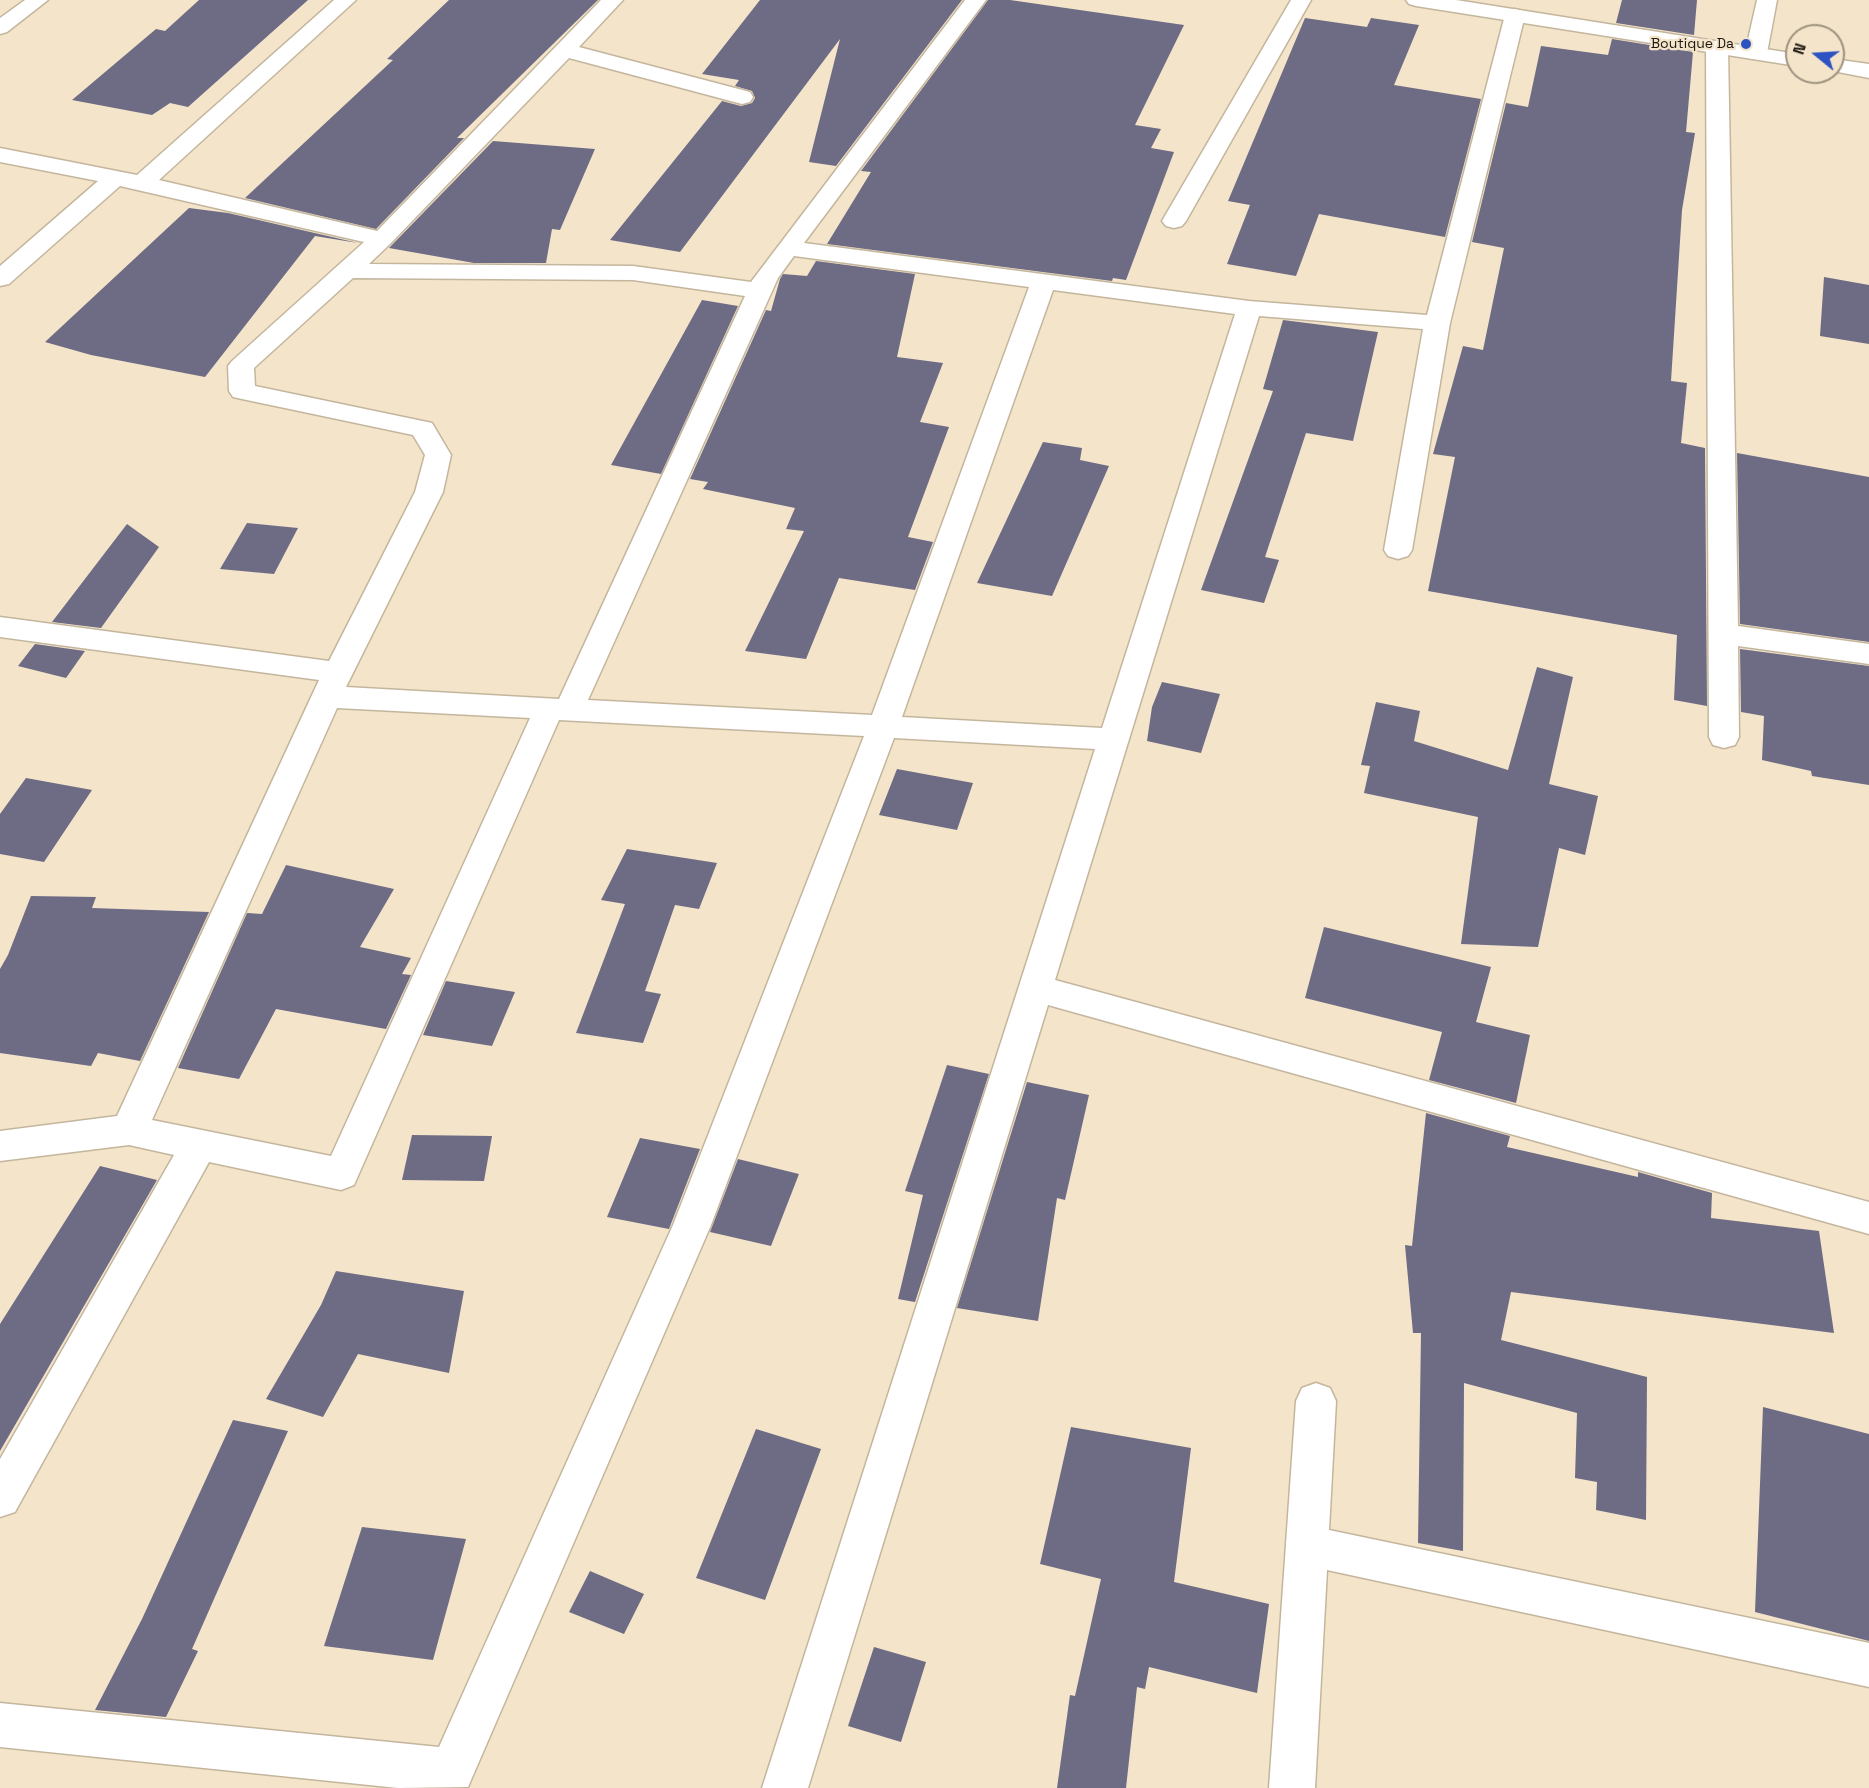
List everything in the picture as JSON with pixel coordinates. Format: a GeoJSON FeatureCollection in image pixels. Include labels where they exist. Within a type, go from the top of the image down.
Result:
{"type":"FeatureCollection","features":[{"type":"Feature","properties":{"kind":"street"},"geometry":{"type":"LineString","coordinates":[[0,28],[38,0]]}},
{"type":"Feature","properties":{"kind":"street"},"geometry":{"type":"LineString","coordinates":[[142,183],[346,0]]}},
{"type":"Feature","properties":{"kind":"street"},"geometry":{"type":"LineString","coordinates":[[129,1130],[334,685],[429,492],[438,455],[423,429],[242,391],[241,366],[382,238],[614,0]]}},
{"type":"Feature","properties":{"kind":"street"},"geometry":{"type":"LineString","coordinates":[[0,1146],[129,1130],[341,1174],[559,709],[766,277],[976,0]]}},
{"type":"Feature","properties":{"kind":"street"},"geometry":{"type":"LineString","coordinates":[[1174,221],[1301,0]]}},
{"type":"Feature","properties":{"kind":"street"},"geometry":{"type":"LineString","coordinates":[[1416,0],[1481,5],[1515,15],[1785,58]]}},
{"type":"Feature","properties":{"kind":"street"},"geometry":{"type":"LineString","coordinates":[[1756,54],[1767,0]]}},
{"type":"Feature","properties":{"kind":"street"},"geometry":{"type":"LineString","coordinates":[[1398,550],[1437,323],[1515,15]]}},
{"type":"Feature","properties":{"kind":"street"},"geometry":{"type":"LineString","coordinates":[[1718,47],[1724,736]]}},
{"type":"Feature","properties":{"kind":"street"},"geometry":{"type":"LineString","coordinates":[[565,50],[742,97]]}},
{"type":"Feature","properties":{"kind":"street"},"geometry":{"type":"LineString","coordinates":[[1845,68],[1869,71]]}},
{"type":"Feature","properties":{"kind":"street"},"geometry":{"type":"LineString","coordinates":[[0,155],[142,183],[382,238]]}},
{"type":"Feature","properties":{"kind":"street"},"geometry":{"type":"LineString","coordinates":[[0,279],[115,178]]}},
{"type":"Feature","properties":{"kind":"street"},"geometry":{"type":"LineString","coordinates":[[789,248],[1250,308],[1437,323]]}},
{"type":"Feature","properties":{"kind":"street"},"geometry":{"type":"LineString","coordinates":[[347,271],[633,273],[760,291]]}},
{"type":"Feature","properties":{"kind":"street"},"geometry":{"type":"LineString","coordinates":[[0,1725],[448,1779],[692,1225],[884,725],[1043,282]]}},
{"type":"Feature","properties":{"kind":"street"},"geometry":{"type":"LineString","coordinates":[[785,1788],[1250,308]]}},
{"type":"Feature","properties":{"kind":"street"},"geometry":{"type":"LineString","coordinates":[[0,627],[334,685],[559,709],[1113,739]]}},
{"type":"Feature","properties":{"kind":"street"},"geometry":{"type":"LineString","coordinates":[[1723,634],[1869,654]]}},
{"type":"Feature","properties":{"kind":"street"},"geometry":{"type":"LineString","coordinates":[[1035,988],[1869,1218]]}},
{"type":"Feature","properties":{"kind":"street"},"geometry":{"type":"LineString","coordinates":[[0,1498],[200,1145]]}},
{"type":"Feature","properties":{"kind":"street"},"geometry":{"type":"LineString","coordinates":[[1292,1788],[1316,1401]]}},
{"type":"Feature","properties":{"kind":"street"},"geometry":{"type":"LineString","coordinates":[[1308,1546],[1869,1665]]}},
{"type":"Feature","properties":{"kind":"building"},"geometry":{"type":"Polygon","coordinates":[[[199,0],[308,0],[188,107],[170,103],[152,115],[72,100],[156,29],[165,31],[199,0]]]}},
{"type":"Feature","properties":{"kind":"building"},"geometry":{"type":"Polygon","coordinates":[[[449,0],[598,0],[457,138],[464,138],[376,229],[245,198],[393,60],[387,59],[449,0]]]}},
{"type":"Feature","properties":{"kind":"building"},"geometry":{"type":"Polygon","coordinates":[[[760,0],[962,0],[836,166],[809,162],[840,39],[680,252],[610,240],[722,101],[741,106],[752,103],[755,98],[752,91],[735,86],[739,80],[702,74],[760,0]]]}},
{"type":"Feature","properties":{"kind":"building"},"geometry":{"type":"Polygon","coordinates":[[[988,0],[1010,0],[1184,25],[1135,125],[1161,129],[1151,148],[1174,152],[1126,280],[1113,278],[1112,281],[827,244],[871,172],[861,171],[988,0]]]}},
{"type":"Feature","properties":{"kind":"building"},"geometry":{"type":"Polygon","coordinates":[[[1622,0],[1697,0],[1694,35],[1616,23],[1622,0]]]}},
{"type":"Feature","properties":{"kind":"building"},"geometry":{"type":"Polygon","coordinates":[[[1305,18],[1367,27],[1371,18],[1419,25],[1394,85],[1481,99],[1445,237],[1319,214],[1296,276],[1227,264],[1250,205],[1228,201],[1305,18]]]}},
{"type":"Feature","properties":{"kind":"building"},"geometry":{"type":"Polygon","coordinates":[[[1612,39],[1693,52],[1686,132],[1695,133],[1682,210],[1671,381],[1687,383],[1681,443],[1705,448],[1707,706],[1674,700],[1677,635],[1428,591],[1455,457],[1433,454],[1463,346],[1483,350],[1504,248],[1472,242],[1506,103],[1528,107],[1541,46],[1608,55],[1612,39]]]}},
{"type":"Feature","properties":{"kind":"building"},"geometry":{"type":"Polygon","coordinates":[[[493,141],[595,149],[560,230],[552,229],[546,263],[474,263],[389,248],[493,141]]]}},
{"type":"Feature","properties":{"kind":"building"},"geometry":{"type":"Polygon","coordinates":[[[189,208],[228,213],[358,243],[315,236],[205,377],[91,355],[45,342],[189,208]]]}},
{"type":"Feature","properties":{"kind":"building"},"geometry":{"type":"Polygon","coordinates":[[[816,261],[915,274],[897,357],[943,363],[920,422],[949,427],[908,537],[933,542],[915,590],[839,578],[806,659],[745,651],[804,531],[786,529],[795,508],[703,489],[708,482],[690,479],[766,310],[771,311],[780,279],[783,274],[807,276],[816,261]]]}},
{"type":"Feature","properties":{"kind":"building"},"geometry":{"type":"Polygon","coordinates":[[[1824,277],[1869,285],[1869,344],[1820,336],[1824,277]]]}},
{"type":"Feature","properties":{"kind":"building"},"geometry":{"type":"Polygon","coordinates":[[[702,300],[738,306],[661,474],[611,465],[702,300]]]}},
{"type":"Feature","properties":{"kind":"building"},"geometry":{"type":"Polygon","coordinates":[[[1283,320],[1378,332],[1353,441],[1306,433],[1265,557],[1279,560],[1264,603],[1201,590],[1273,391],[1263,389],[1283,320]]]}},
{"type":"Feature","properties":{"kind":"building"},"geometry":{"type":"Polygon","coordinates":[[[1043,442],[1082,448],[1080,460],[1109,466],[1052,596],[977,583],[1043,442]]]}},
{"type":"Feature","properties":{"kind":"building"},"geometry":{"type":"Polygon","coordinates":[[[1737,453],[1869,477],[1869,642],[1740,624],[1737,453]]]}},
{"type":"Feature","properties":{"kind":"building"},"geometry":{"type":"Polygon","coordinates":[[[247,523],[298,528],[274,574],[220,569],[247,523]]]}},
{"type":"Feature","properties":{"kind":"building"},"geometry":{"type":"Polygon","coordinates":[[[127,524],[159,547],[101,628],[52,622],[127,524]]]}},
{"type":"Feature","properties":{"kind":"building"},"geometry":{"type":"Polygon","coordinates":[[[35,644],[85,651],[66,678],[18,666],[35,644]]]}},
{"type":"Feature","properties":{"kind":"building"},"geometry":{"type":"Polygon","coordinates":[[[1740,649],[1869,666],[1869,785],[1812,776],[1811,771],[1762,760],[1764,716],[1741,712],[1740,649]]]}},
{"type":"Feature","properties":{"kind":"building"},"geometry":{"type":"Polygon","coordinates":[[[1537,667],[1573,677],[1549,784],[1598,796],[1585,855],[1559,848],[1538,947],[1461,944],[1478,817],[1364,793],[1370,766],[1361,765],[1376,702],[1420,711],[1414,741],[1508,770],[1537,667]]]}},
{"type":"Feature","properties":{"kind":"building"},"geometry":{"type":"Polygon","coordinates":[[[1162,682],[1220,694],[1201,753],[1147,741],[1152,707],[1162,682]]]}},
{"type":"Feature","properties":{"kind":"building"},"geometry":{"type":"Polygon","coordinates":[[[897,769],[973,783],[957,830],[879,815],[897,769]]]}},
{"type":"Feature","properties":{"kind":"building"},"geometry":{"type":"Polygon","coordinates":[[[26,778],[92,790],[44,862],[0,854],[0,814],[26,778]]]}},
{"type":"Feature","properties":{"kind":"building"},"geometry":{"type":"Polygon","coordinates":[[[627,849],[717,863],[699,909],[675,905],[645,991],[661,994],[643,1043],[576,1033],[625,904],[601,900],[627,849]]]}},
{"type":"Feature","properties":{"kind":"building"},"geometry":{"type":"Polygon","coordinates":[[[286,865],[394,889],[360,947],[411,958],[402,974],[411,975],[386,1029],[276,1009],[239,1079],[178,1068],[247,913],[262,914],[286,865]]]}},
{"type":"Feature","properties":{"kind":"building"},"geometry":{"type":"Polygon","coordinates":[[[31,896],[96,897],[92,908],[209,912],[140,1061],[98,1053],[91,1066],[0,1053],[0,969],[8,955],[31,896]]]}},
{"type":"Feature","properties":{"kind":"building"},"geometry":{"type":"Polygon","coordinates":[[[1324,927],[1491,967],[1476,1022],[1530,1035],[1516,1103],[1429,1080],[1442,1032],[1305,998],[1324,927]]]}},
{"type":"Feature","properties":{"kind":"building"},"geometry":{"type":"Polygon","coordinates":[[[446,981],[515,992],[492,1046],[423,1035],[446,981]]]}},
{"type":"Feature","properties":{"kind":"building"},"geometry":{"type":"Polygon","coordinates":[[[947,1065],[989,1074],[915,1302],[898,1299],[923,1195],[905,1191],[947,1065]]]}},
{"type":"Feature","properties":{"kind":"building"},"geometry":{"type":"Polygon","coordinates":[[[1027,1082],[1089,1095],[1065,1200],[1057,1198],[1038,1321],[957,1308],[1027,1082]]]}},
{"type":"Feature","properties":{"kind":"building"},"geometry":{"type":"Polygon","coordinates":[[[1426,1113],[1510,1136],[1507,1147],[1638,1177],[1638,1172],[1712,1193],[1711,1218],[1819,1231],[1834,1333],[1511,1292],[1501,1340],[1647,1377],[1646,1520],[1596,1510],[1597,1482],[1575,1478],[1577,1413],[1464,1383],[1463,1551],[1418,1543],[1421,1333],[1413,1333],[1405,1245],[1412,1246],[1426,1113]]]}},
{"type":"Feature","properties":{"kind":"building"},"geometry":{"type":"Polygon","coordinates":[[[412,1135],[492,1136],[484,1181],[402,1180],[412,1135]]]}},
{"type":"Feature","properties":{"kind":"building"},"geometry":{"type":"Polygon","coordinates":[[[640,1138],[700,1149],[669,1229],[607,1217],[640,1138]]]}},
{"type":"Feature","properties":{"kind":"building"},"geometry":{"type":"Polygon","coordinates":[[[738,1159],[799,1174],[771,1246],[710,1232],[738,1159]]]}},
{"type":"Feature","properties":{"kind":"building"},"geometry":{"type":"Polygon","coordinates":[[[100,1166],[157,1180],[0,1451],[0,1324],[100,1166]]]}},
{"type":"Feature","properties":{"kind":"building"},"geometry":{"type":"Polygon","coordinates":[[[336,1271],[464,1291],[449,1373],[358,1354],[323,1417],[266,1399],[321,1305],[336,1271]]]}},
{"type":"Feature","properties":{"kind":"building"},"geometry":{"type":"Polygon","coordinates":[[[1763,1407],[1869,1434],[1869,1641],[1755,1612],[1763,1407]]]}},
{"type":"Feature","properties":{"kind":"building"},"geometry":{"type":"Polygon","coordinates":[[[233,1420],[288,1431],[192,1649],[198,1651],[166,1717],[95,1710],[142,1619],[233,1420]]]}},
{"type":"Feature","properties":{"kind":"building"},"geometry":{"type":"Polygon","coordinates":[[[1071,1427],[1191,1448],[1174,1582],[1269,1604],[1257,1693],[1149,1667],[1145,1689],[1137,1687],[1126,1788],[1057,1788],[1070,1695],[1075,1696],[1101,1579],[1040,1564],[1071,1427]]]}},
{"type":"Feature","properties":{"kind":"building"},"geometry":{"type":"Polygon","coordinates":[[[756,1429],[821,1449],[765,1600],[696,1578],[756,1429]]]}},
{"type":"Feature","properties":{"kind":"building"},"geometry":{"type":"Polygon","coordinates":[[[362,1527],[466,1539],[433,1660],[324,1646],[362,1527]]]}},
{"type":"Feature","properties":{"kind":"building"},"geometry":{"type":"Polygon","coordinates":[[[590,1571],[644,1594],[624,1634],[569,1612],[590,1571]]]}},
{"type":"Feature","properties":{"kind":"building"},"geometry":{"type":"Polygon","coordinates":[[[874,1647],[926,1662],[901,1742],[848,1726],[874,1647]]]}},
{"type":"Feature","properties":{"kind":"place","name":"Boutique Da"},"geometry":{"type":"Point","coordinates":[1746,44]}}]}
